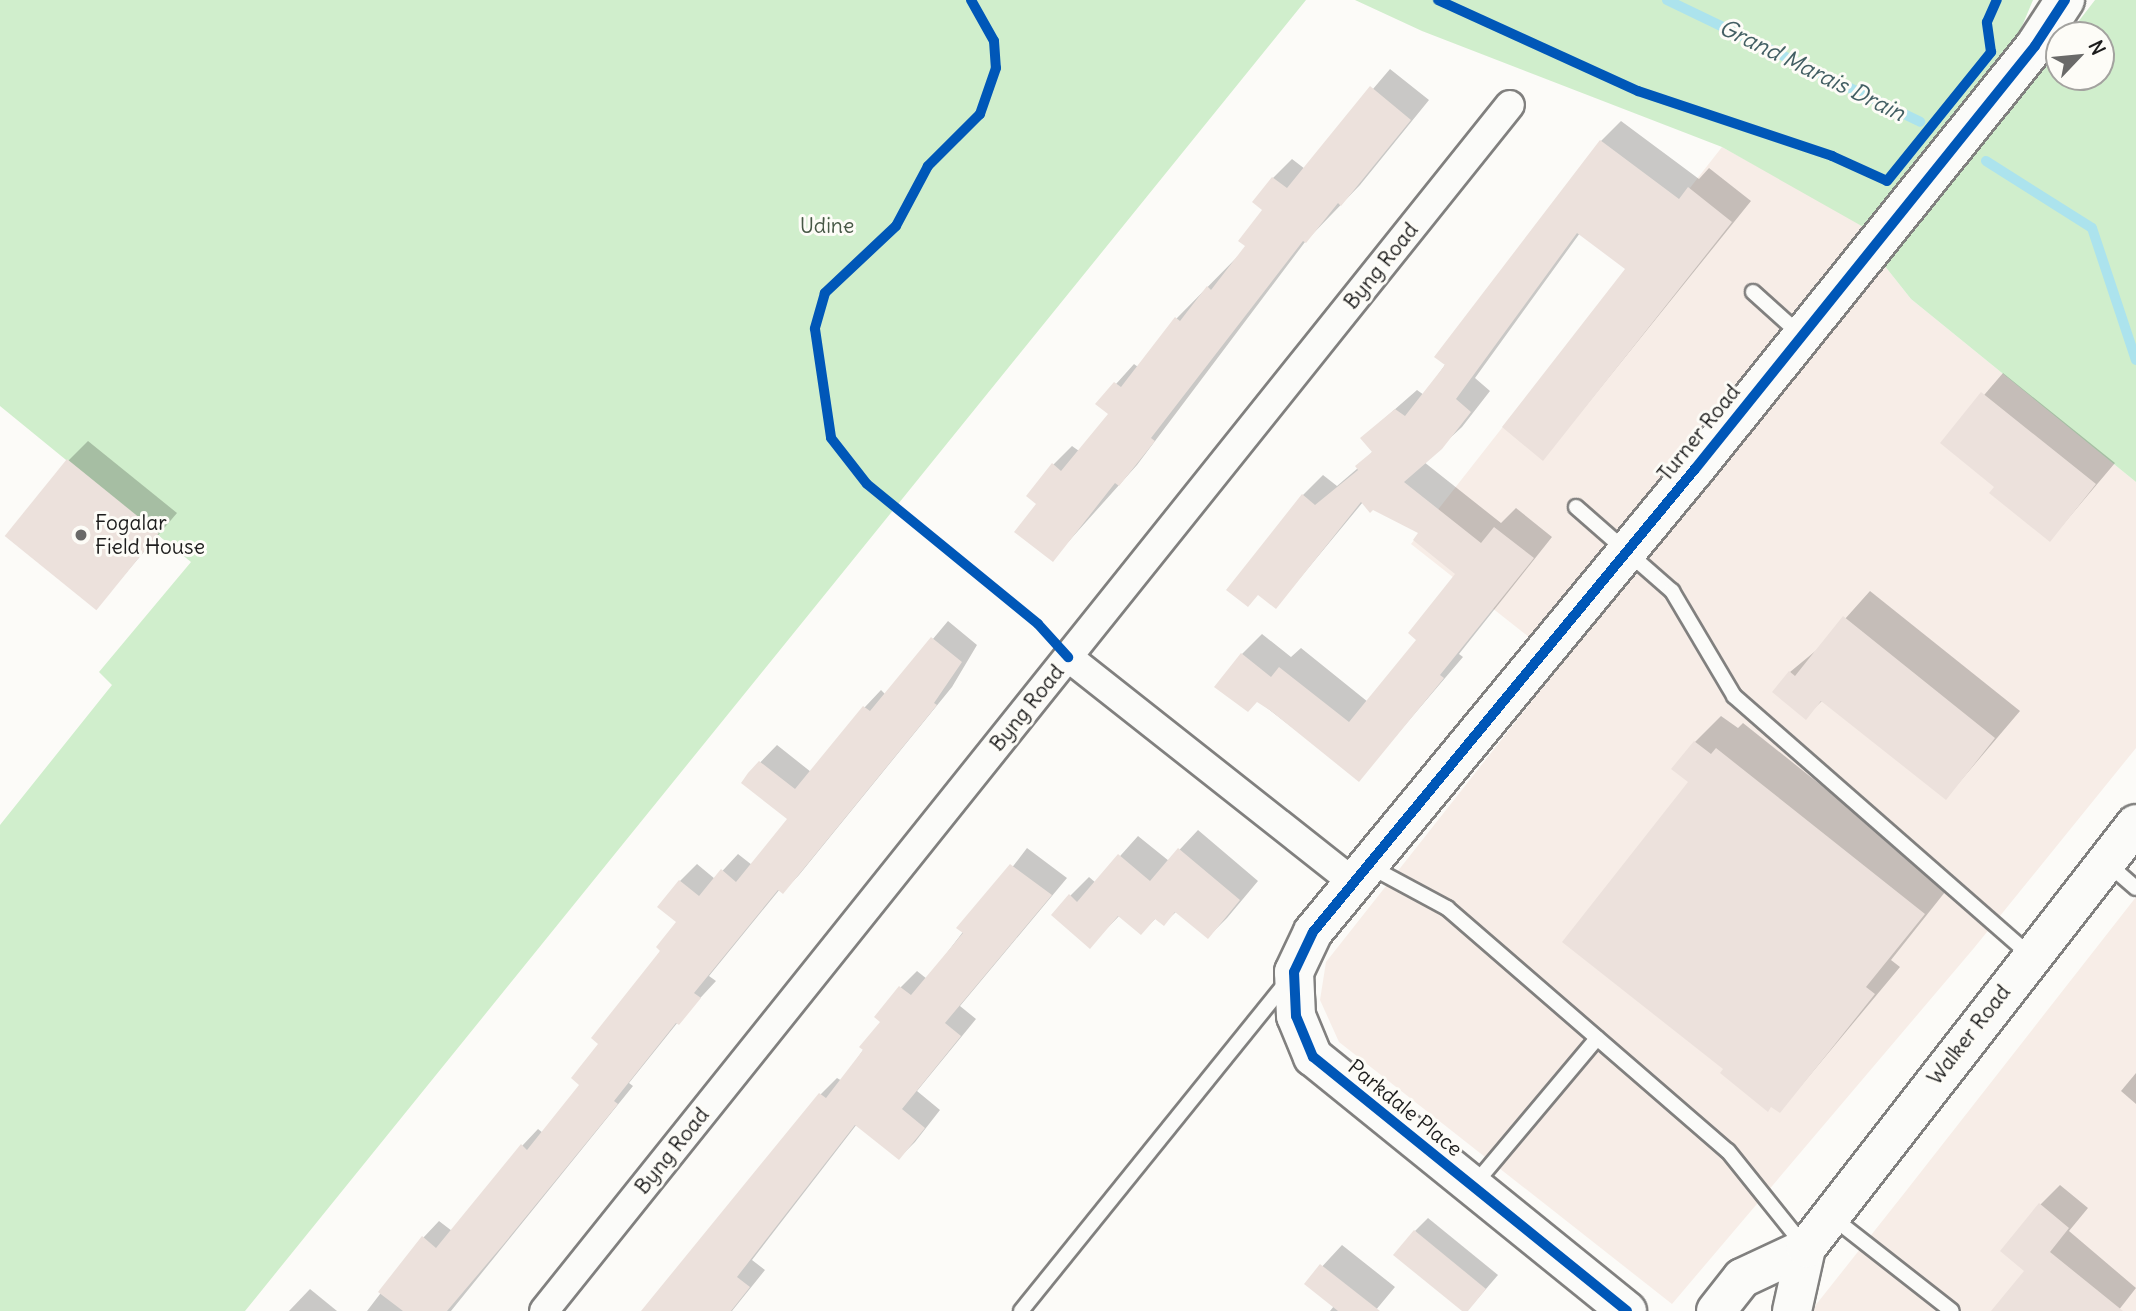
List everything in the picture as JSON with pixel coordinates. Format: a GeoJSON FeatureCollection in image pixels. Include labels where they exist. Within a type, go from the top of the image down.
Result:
{"type":"FeatureCollection","features":[{"type":"Feature","properties":{"kind":"street","name":"Turner Road"},"geometry":{"type":"LineString","coordinates":[[1361,874],[1802,336],[2035,46],[2065,0]]}},
{"type":"Feature","properties":{"kind":"street","name":"Byng Road"},"geometry":{"type":"LineString","coordinates":[[544,1311],[1510,105]]}},
{"type":"Feature","properties":{"kind":"street"},"geometry":{"type":"LineString","coordinates":[[1068,657],[1361,874]]}},
{"type":"Feature","properties":{"kind":"street","name":"Walker Road"},"geometry":{"type":"LineString","coordinates":[[1792,1311],[1806,1248],[2136,824]]}},
{"type":"Feature","properties":{"kind":"street","name":"Parkdale Place"},"geometry":{"type":"LineString","coordinates":[[1361,874],[1313,932],[1294,972],[1296,1016],[1313,1057],[1627,1311]]}},
{"type":"Feature","properties":{"kind":"street","name":"Walker Road"},"geometry":{"type":"LineString","coordinates":[[1716,1311],[1742,1278],[1806,1248]]}},
{"type":"Feature","properties":{"kind":"lane"},"geometry":{"type":"LineString","coordinates":[[1753,292],[1802,336]]}},
{"type":"Feature","properties":{"kind":"lane"},"geometry":{"type":"LineString","coordinates":[[1576,507],[1672,591],[1734,696],[2031,956]]}},
{"type":"Feature","properties":{"kind":"lane"},"geometry":{"type":"LineString","coordinates":[[2106,862],[2136,888]]}},
{"type":"Feature","properties":{"kind":"lane"},"geometry":{"type":"LineString","coordinates":[[1361,874],[1447,908],[1728,1151],[1806,1248]]}},
{"type":"Feature","properties":{"kind":"lane"},"geometry":{"type":"LineString","coordinates":[[1021,1311],[1294,972]]}},
{"type":"Feature","properties":{"kind":"lane"},"geometry":{"type":"LineString","coordinates":[[1472,1187],[1597,1038]]}},
{"type":"Feature","properties":{"kind":"lane"},"geometry":{"type":"LineString","coordinates":[[1831,1216],[1952,1311]]}},
{"type":"Feature","properties":{"kind":"shaded area"},"geometry":{"type":"Polygon","coordinates":[[[1722,147],[1867,229],[1884,265],[1911,299],[2136,482],[2136,748],[1974,948],[1672,1304],[1339,1042],[1320,1000],[1326,962],[1562,663],[1411,544],[1722,147]]]}},
{"type":"Feature","properties":{"kind":"shaded area"},"geometry":{"type":"Polygon","coordinates":[[[2136,897],[2136,1311],[1811,1311],[1906,1191],[2136,897]]]}},
{"type":"Feature","properties":{"kind":"green space","name":"Udine"},"geometry":{"type":"Polygon","coordinates":[[[0,0],[1306,0],[245,1311],[0,1311],[0,825],[112,685],[99,672],[191,562],[0,406],[0,0]]]}},
{"type":"Feature","properties":{"kind":"green space"},"geometry":{"type":"Polygon","coordinates":[[[1355,0],[2033,0],[2020,31],[1867,229],[1722,147],[1422,31],[1355,0]]]}},
{"type":"Feature","properties":{"kind":"green space"},"geometry":{"type":"Polygon","coordinates":[[[2095,0],[2136,0],[2136,482],[1911,299],[1884,265],[2045,64],[2045,91],[2115,91],[2115,21],[2079,21],[2095,0]]]}},
{"type":"Feature","properties":{"kind":"building"},"geometry":{"type":"Polygon","coordinates":[[[1370,86],[1411,120],[1341,206],[1338,203],[1306,243],[1303,241],[1151,438],[1155,441],[1119,486],[1115,483],[1053,562],[1014,532],[1036,504],[1026,496],[1052,463],[1061,471],[1108,414],[1095,404],[1114,382],[1121,387],[1175,317],[1180,321],[1207,286],[1211,290],[1245,246],[1238,241],[1262,210],[1252,202],[1272,177],[1287,188],[1370,86]]]}},
{"type":"Feature","properties":{"kind":"building"},"geometry":{"type":"Polygon","coordinates":[[[1600,140],[1679,199],[1688,187],[1732,222],[1543,461],[1502,427],[1625,269],[1577,233],[1456,399],[1471,412],[1442,449],[1404,482],[1481,543],[1494,527],[1534,558],[1440,675],[1444,678],[1359,782],[1271,711],[1257,702],[1248,712],[1214,687],[1241,653],[1271,677],[1279,667],[1349,722],[1416,640],[1408,633],[1455,574],[1413,540],[1418,533],[1373,510],[1370,513],[1361,502],[1276,609],[1258,595],[1248,607],[1226,590],[1302,494],[1315,505],[1358,470],[1355,466],[1372,452],[1360,438],[1395,409],[1405,416],[1445,365],[1434,357],[1600,140]]]}},
{"type":"Feature","properties":{"kind":"building"},"geometry":{"type":"Polygon","coordinates":[[[1981,392],[2096,484],[2050,542],[1989,493],[1994,487],[1940,443],[1981,392]]]}},
{"type":"Feature","properties":{"kind":"building","name":"Fogalar Field House"},"geometry":{"type":"Polygon","coordinates":[[[67,459],[159,533],[96,610],[5,536],[67,459]]]}},
{"type":"Feature","properties":{"kind":"building"},"geometry":{"type":"Polygon","coordinates":[[[1843,616],[1995,738],[1946,800],[1821,701],[1806,720],[1772,692],[1789,671],[1795,676],[1843,616]]]}},
{"type":"Feature","properties":{"kind":"building"},"geometry":{"type":"Polygon","coordinates":[[[931,637],[962,662],[934,703],[937,705],[783,894],[778,890],[694,993],[701,998],[679,1025],[676,1023],[614,1101],[618,1104],[503,1245],[447,1311],[403,1311],[378,1292],[422,1236],[436,1248],[521,1144],[527,1150],[579,1085],[571,1078],[598,1044],[591,1038],[660,951],[656,947],[676,922],[657,907],[679,880],[699,896],[721,869],[736,882],[787,819],[741,783],[748,773],[759,761],[795,789],[863,706],[870,711],[931,637]]]}},
{"type":"Feature","properties":{"kind":"building"},"geometry":{"type":"Polygon","coordinates":[[[1694,741],[1711,754],[1716,748],[1925,914],[1866,987],[1875,994],[1780,1113],[1771,1107],[1768,1112],[1720,1073],[1723,1069],[1562,942],[1688,782],[1671,769],[1694,741]]]}},
{"type":"Feature","properties":{"kind":"building"},"geometry":{"type":"Polygon","coordinates":[[[1178,848],[1240,900],[1208,939],[1175,912],[1164,926],[1155,919],[1141,935],[1118,916],[1090,949],[1051,915],[1069,894],[1077,902],[1118,854],[1150,881],[1178,848]]]}},
{"type":"Feature","properties":{"kind":"building"},"geometry":{"type":"Polygon","coordinates":[[[1010,864],[1052,895],[945,1023],[961,1036],[902,1109],[925,1128],[899,1160],[855,1125],[737,1277],[750,1287],[731,1311],[641,1311],[819,1093],[826,1098],[863,1050],[859,1047],[880,1022],[874,1017],[899,986],[911,995],[963,933],[956,928],[1010,864]]]}},
{"type":"Feature","properties":{"kind":"building"},"geometry":{"type":"Polygon","coordinates":[[[2039,1203],[2069,1228],[2050,1252],[2123,1311],[1991,1311],[2024,1271],[2000,1251],[2039,1203]]]}},
{"type":"Feature","properties":{"kind":"building"},"geometry":{"type":"Polygon","coordinates":[[[1414,1230],[1486,1289],[1468,1311],[1462,1311],[1393,1255],[1414,1230]]]}},
{"type":"Feature","properties":{"kind":"building"},"geometry":{"type":"Polygon","coordinates":[[[1320,1264],[1380,1311],[1338,1311],[1304,1284],[1320,1264]]]}},
{"type":"Feature","properties":{"kind":"waterway","name":"Grand Marais Drain"},"geometry":{"type":"LineString","coordinates":[[1667,0],[1920,122]]}},
{"type":"Feature","properties":{"kind":"waterway","name":"Grand Marais Drain"},"geometry":{"type":"LineString","coordinates":[[1986,161],[2092,228],[2136,360]]}},
{"type":"Feature","properties":{"kind":"cycle path"},"geometry":{"type":"LineString","coordinates":[[971,0],[994,41],[996,68],[980,114],[928,166],[896,226],[825,293],[815,329],[831,438],[867,484],[1038,624],[1068,657]]}},
{"type":"Feature","properties":{"kind":"cycle path"},"geometry":{"type":"LineString","coordinates":[[1438,0],[1638,91],[1832,156],[1887,181],[1991,52],[1987,22],[1997,0]]}},
{"type":"Feature","properties":{"kind":"cycle path"},"geometry":{"type":"LineString","coordinates":[[1627,1311],[1313,1057],[1296,1016],[1294,972],[1313,932],[1695,469],[2035,46],[2065,0]]}},
{"type":"Feature","properties":{"kind":"place","name":"Fogalar Field House"},"geometry":{"type":"Point","coordinates":[81,535]}}]}
